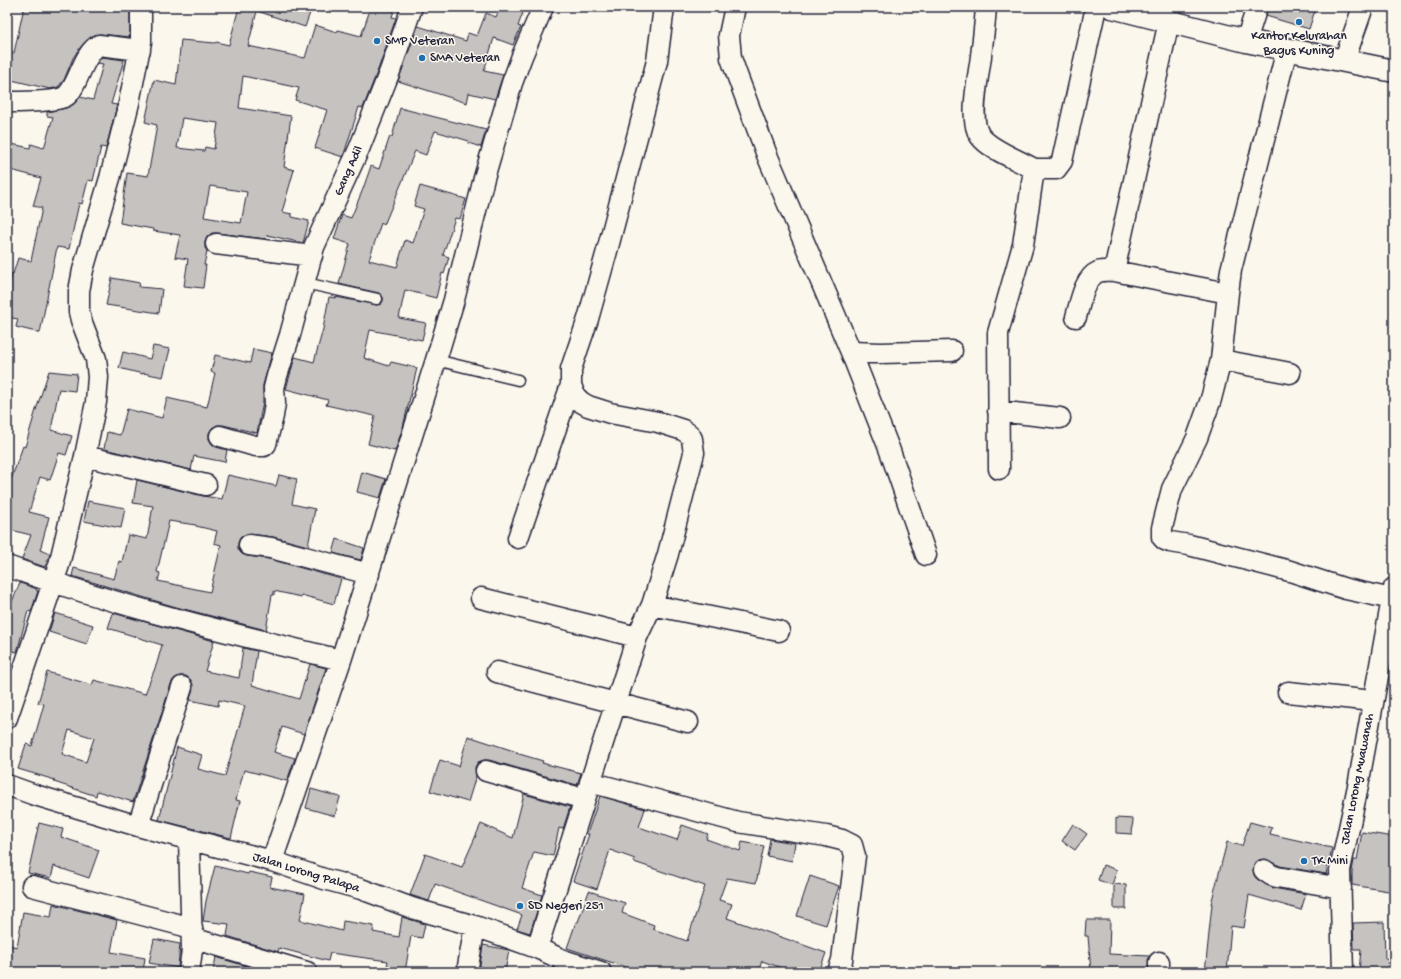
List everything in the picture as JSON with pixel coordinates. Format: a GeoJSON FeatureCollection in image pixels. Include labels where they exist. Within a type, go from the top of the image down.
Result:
{"type":"FeatureCollection","features":[{"type":"Feature","properties":{"kind":"main road"},"geometry":{"type":"LineString","coordinates":[[1112,7],[1246,41],[1394,71]]}},
{"type":"Feature","properties":{"kind":"street"},"geometry":{"type":"LineString","coordinates":[[7,718],[59,565],[85,456],[96,402],[98,377],[96,359],[80,316],[79,291],[83,270],[110,178],[129,103],[142,42],[141,7]]}},
{"type":"Feature","properties":{"kind":"street","name":"Gang Adil"},"geometry":{"type":"LineString","coordinates":[[220,436],[255,446],[264,446],[266,444],[273,416],[276,376],[290,335],[314,247],[359,149],[390,71],[412,7]]}},
{"type":"Feature","properties":{"kind":"street"},"geometry":{"type":"LineString","coordinates":[[272,861],[341,660],[436,360],[454,300],[484,178],[501,118],[522,56],[543,7]]}},
{"type":"Feature","properties":{"kind":"street"},"geometry":{"type":"LineString","coordinates":[[518,538],[571,385],[573,364],[588,319],[607,251],[657,62],[664,7]]}},
{"type":"Feature","properties":{"kind":"street"},"geometry":{"type":"LineString","coordinates":[[735,7],[729,35],[730,52],[733,64],[767,155],[851,352],[890,451],[926,555]]}},
{"type":"Feature","properties":{"kind":"street"},"geometry":{"type":"LineString","coordinates":[[986,7],[976,90],[976,130],[985,142],[992,147],[1034,169],[1056,169],[1062,161],[1096,7]]}},
{"type":"Feature","properties":{"kind":"street"},"geometry":{"type":"LineString","coordinates":[[1246,41],[1258,7]]}},
{"type":"Feature","properties":{"kind":"street"},"geometry":{"type":"LineString","coordinates":[[1344,61],[1363,7]]}},
{"type":"Feature","properties":{"kind":"street"},"geometry":{"type":"LineString","coordinates":[[1114,271],[1169,21]]}},
{"type":"Feature","properties":{"kind":"street"},"geometry":{"type":"LineString","coordinates":[[7,102],[33,102],[63,98],[70,91],[82,66],[95,48],[99,45],[140,50]]}},
{"type":"Feature","properties":{"kind":"street"},"geometry":{"type":"LineString","coordinates":[[1287,49],[1231,270],[1221,360],[1211,399],[1197,438],[1172,489],[1162,528],[1163,538],[1170,542],[1189,545],[1290,571],[1346,589],[1393,593]]}},
{"type":"Feature","properties":{"kind":"street"},"geometry":{"type":"LineString","coordinates":[[999,469],[998,333],[1023,245],[1034,169]]}},
{"type":"Feature","properties":{"kind":"street"},"geometry":{"type":"LineString","coordinates":[[216,244],[312,256]]}},
{"type":"Feature","properties":{"kind":"street"},"geometry":{"type":"LineString","coordinates":[[1076,317],[1083,292],[1092,277],[1098,272],[1114,271],[1228,293]]}},
{"type":"Feature","properties":{"kind":"street"},"geometry":{"type":"LineString","coordinates":[[851,352],[881,353],[952,351]]}},
{"type":"Feature","properties":{"kind":"street"},"geometry":{"type":"LineString","coordinates":[[1221,360],[1290,372]]}},
{"type":"Feature","properties":{"kind":"street"},"geometry":{"type":"LineString","coordinates":[[537,948],[636,637],[652,605],[668,554],[694,453],[692,439],[687,432],[676,427],[610,413],[588,406],[575,396],[571,385]]}},
{"type":"Feature","properties":{"kind":"street"},"geometry":{"type":"LineString","coordinates":[[998,411],[1060,418]]}},
{"type":"Feature","properties":{"kind":"street"},"geometry":{"type":"LineString","coordinates":[[85,456],[206,485]]}},
{"type":"Feature","properties":{"kind":"street"},"geometry":{"type":"LineString","coordinates":[[249,545],[271,548],[369,574]]}},
{"type":"Feature","properties":{"kind":"street"},"geometry":{"type":"LineString","coordinates":[[7,566],[53,583],[216,630],[341,660]]}},
{"type":"Feature","properties":{"kind":"street","name":"Jalan Lorong Muawanah"},"geometry":{"type":"LineString","coordinates":[[1342,972],[1340,870],[1393,593]]}},
{"type":"Feature","properties":{"kind":"street"},"geometry":{"type":"LineString","coordinates":[[481,598],[636,637]]}},
{"type":"Feature","properties":{"kind":"street"},"geometry":{"type":"LineString","coordinates":[[652,605],[779,631]]}},
{"type":"Feature","properties":{"kind":"street"},"geometry":{"type":"LineString","coordinates":[[497,672],[688,722]]}},
{"type":"Feature","properties":{"kind":"street"},"geometry":{"type":"LineString","coordinates":[[138,826],[182,687]]}},
{"type":"Feature","properties":{"kind":"street"},"geometry":{"type":"LineString","coordinates":[[1288,692],[1373,701]]}},
{"type":"Feature","properties":{"kind":"street"},"geometry":{"type":"LineString","coordinates":[[486,771],[587,790],[738,822],[826,836],[850,844],[854,848],[855,856],[842,960],[838,972]]}},
{"type":"Feature","properties":{"kind":"street","name":"Jalan Lorong Palapa"},"geometry":{"type":"LineString","coordinates":[[7,785],[138,826],[272,861],[324,879],[361,889],[412,908],[475,926],[537,948],[562,966],[601,972]]}},
{"type":"Feature","properties":{"kind":"street"},"geometry":{"type":"LineString","coordinates":[[189,839],[192,933],[192,950],[189,972]]}},
{"type":"Feature","properties":{"kind":"street"},"geometry":{"type":"LineString","coordinates":[[1264,870],[1277,877],[1341,888]]}},
{"type":"Feature","properties":{"kind":"street"},"geometry":{"type":"LineString","coordinates":[[32,886],[192,933],[307,972]]}},
{"type":"Feature","properties":{"kind":"street"},"geometry":{"type":"LineString","coordinates":[[467,972],[475,926]]}},
{"type":"Feature","properties":{"kind":"lane"},"geometry":{"type":"LineString","coordinates":[[305,283],[377,299]]}},
{"type":"Feature","properties":{"kind":"lane"},"geometry":{"type":"LineString","coordinates":[[436,360],[518,380]]}},
{"type":"Feature","properties":{"kind":"building"},"geometry":{"type":"Polygon","coordinates":[[[24,7],[129,7],[130,37],[100,34],[92,36],[85,42],[73,58],[64,80],[58,87],[50,89],[7,79],[7,52],[14,53],[24,7]]]}},
{"type":"Feature","properties":{"kind":"building"},"geometry":{"type":"Polygon","coordinates":[[[239,7],[312,7],[305,27],[257,11],[248,46],[305,58],[315,25],[337,32],[338,30],[361,36],[371,7],[395,7],[392,17],[396,18],[363,108],[359,107],[343,157],[315,148],[327,110],[295,100],[299,88],[243,76],[239,108],[291,116],[284,167],[294,170],[282,212],[292,214],[292,217],[309,221],[303,243],[267,235],[266,239],[212,233],[207,237],[205,242],[205,248],[207,251],[204,265],[206,265],[203,288],[184,286],[188,259],[175,257],[180,235],[153,231],[153,229],[120,223],[127,173],[148,176],[157,125],[145,122],[154,80],[176,85],[181,40],[216,42],[229,45],[239,7]],[[182,118],[177,148],[204,151],[205,147],[214,149],[218,123],[182,118]],[[210,186],[204,217],[241,223],[247,192],[210,186]]]}},
{"type":"Feature","properties":{"kind":"building"},"geometry":{"type":"Polygon","coordinates":[[[500,7],[525,7],[518,26],[521,27],[513,45],[494,38],[484,71],[503,75],[495,99],[469,93],[467,103],[398,81],[418,26],[466,41],[468,33],[477,36],[486,13],[496,17],[500,7]]]}},
{"type":"Feature","properties":{"kind":"building","name":"Kantor Kelurahan Bagus Kuning"},"geometry":{"type":"Polygon","coordinates":[[[1268,7],[1316,7],[1309,29],[1266,16],[1268,7]]]}},
{"type":"Feature","properties":{"kind":"building"},"geometry":{"type":"Polygon","coordinates":[[[102,57],[124,60],[111,104],[117,105],[106,148],[101,147],[93,181],[88,180],[82,204],[79,203],[69,249],[57,247],[40,333],[16,327],[18,319],[7,317],[7,297],[12,273],[13,274],[18,258],[31,261],[42,208],[33,206],[41,178],[7,169],[7,143],[30,148],[31,144],[44,148],[53,117],[47,116],[47,112],[66,108],[74,104],[80,97],[93,100],[103,64],[97,63],[102,57]]]}},
{"type":"Feature","properties":{"kind":"building"},"geometry":{"type":"Polygon","coordinates":[[[400,108],[486,130],[481,147],[468,143],[469,141],[435,131],[426,155],[415,151],[384,225],[381,223],[369,260],[397,267],[405,240],[413,243],[424,209],[414,206],[420,186],[466,199],[460,219],[455,218],[443,255],[449,257],[444,274],[442,273],[436,298],[405,290],[399,318],[426,323],[422,340],[370,330],[364,358],[389,366],[391,362],[417,368],[403,427],[395,451],[368,444],[375,416],[326,405],[328,400],[286,389],[295,357],[314,362],[323,329],[329,297],[376,305],[381,304],[383,301],[383,297],[379,293],[339,284],[350,244],[334,239],[342,215],[351,218],[371,166],[379,169],[390,136],[392,137],[400,108]]]}},
{"type":"Feature","properties":{"kind":"building"},"geometry":{"type":"Polygon","coordinates":[[[112,278],[140,283],[139,287],[162,289],[159,313],[106,305],[112,278]]]}},
{"type":"Feature","properties":{"kind":"building"},"geometry":{"type":"Polygon","coordinates":[[[153,346],[170,349],[163,377],[119,368],[123,352],[150,359],[153,346]]]}},
{"type":"Feature","properties":{"kind":"building"},"geometry":{"type":"Polygon","coordinates":[[[253,349],[272,353],[263,385],[263,402],[257,433],[223,425],[217,425],[212,428],[209,433],[209,439],[216,447],[227,450],[225,462],[194,456],[191,470],[104,449],[107,432],[120,435],[127,409],[162,418],[167,398],[207,407],[215,373],[211,372],[215,355],[250,363],[253,349]]]}},
{"type":"Feature","properties":{"kind":"building"},"geometry":{"type":"Polygon","coordinates":[[[49,371],[77,374],[75,391],[59,389],[51,430],[72,436],[66,455],[59,453],[50,480],[40,477],[29,512],[49,517],[40,550],[50,554],[45,567],[22,559],[31,535],[7,529],[7,491],[23,446],[25,447],[49,371]]]}},
{"type":"Feature","properties":{"kind":"building"},"geometry":{"type":"Polygon","coordinates":[[[362,472],[386,479],[380,498],[357,492],[362,472]]]}},
{"type":"Feature","properties":{"kind":"building"},"geometry":{"type":"Polygon","coordinates":[[[228,475],[276,486],[279,475],[297,479],[292,504],[315,509],[308,546],[274,537],[250,534],[244,535],[240,538],[238,549],[242,554],[247,556],[269,559],[341,579],[334,604],[301,595],[301,597],[274,591],[266,630],[176,607],[72,576],[74,568],[114,579],[119,561],[122,562],[128,535],[147,539],[153,506],[133,503],[137,480],[203,496],[222,499],[228,475]],[[169,521],[157,572],[160,573],[158,581],[210,592],[221,545],[214,543],[217,531],[196,525],[169,521]]]}},
{"type":"Feature","properties":{"kind":"building"},"geometry":{"type":"Polygon","coordinates":[[[88,501],[125,508],[121,528],[84,521],[88,501]]]}},
{"type":"Feature","properties":{"kind":"building"},"geometry":{"type":"Polygon","coordinates":[[[337,539],[364,548],[361,560],[333,553],[337,539]]]}},
{"type":"Feature","properties":{"kind":"building"},"geometry":{"type":"Polygon","coordinates":[[[20,583],[37,589],[36,590],[38,591],[31,612],[28,611],[17,652],[7,650],[7,613],[20,583]]]}},
{"type":"Feature","properties":{"kind":"building"},"geometry":{"type":"Polygon","coordinates":[[[55,613],[93,625],[87,644],[49,632],[55,613]]]}},
{"type":"Feature","properties":{"kind":"building"},"geometry":{"type":"Polygon","coordinates":[[[113,613],[214,641],[205,671],[239,678],[243,648],[257,651],[252,685],[299,699],[310,664],[326,668],[304,734],[282,727],[274,752],[295,758],[287,781],[244,770],[236,800],[240,801],[231,838],[159,820],[177,747],[202,755],[198,769],[225,776],[245,706],[219,700],[218,706],[190,700],[193,685],[191,680],[186,676],[179,676],[174,679],[171,684],[133,802],[97,791],[96,796],[54,782],[55,780],[18,769],[26,744],[32,746],[44,704],[38,703],[47,672],[92,685],[94,680],[145,694],[162,645],[108,628],[113,613]],[[69,730],[62,754],[86,762],[94,738],[69,730]]]}},
{"type":"Feature","properties":{"kind":"building"},"geometry":{"type":"Polygon","coordinates":[[[468,736],[543,761],[542,763],[581,773],[577,785],[489,760],[484,760],[478,762],[475,767],[476,776],[468,802],[430,791],[440,760],[459,766],[468,736]]]}},
{"type":"Feature","properties":{"kind":"building"},"geometry":{"type":"Polygon","coordinates":[[[311,789],[340,797],[335,816],[306,808],[311,789]]]}},
{"type":"Feature","properties":{"kind":"building"},"geometry":{"type":"Polygon","coordinates":[[[524,794],[570,807],[563,829],[559,828],[553,856],[534,852],[522,888],[542,895],[530,933],[517,929],[522,915],[435,884],[429,901],[410,895],[425,854],[462,867],[481,824],[513,838],[524,794]]]}},
{"type":"Feature","properties":{"kind":"building"},"geometry":{"type":"Polygon","coordinates":[[[600,796],[645,809],[639,827],[677,840],[682,825],[708,834],[706,839],[740,851],[742,842],[764,846],[756,883],[727,878],[719,900],[732,904],[727,918],[826,953],[819,972],[794,972],[762,961],[758,972],[650,972],[636,967],[635,970],[567,948],[589,891],[625,903],[622,913],[654,925],[653,929],[687,941],[705,886],[634,862],[635,859],[610,850],[597,889],[573,881],[600,796]]]}},
{"type":"Feature","properties":{"kind":"building"},"geometry":{"type":"Polygon","coordinates":[[[1116,818],[1133,819],[1132,834],[1116,833],[1116,818]]]}},
{"type":"Feature","properties":{"kind":"building"},"geometry":{"type":"Polygon","coordinates":[[[1250,822],[1272,828],[1270,834],[1332,848],[1326,874],[1280,866],[1265,859],[1259,860],[1254,864],[1254,875],[1265,884],[1273,888],[1306,894],[1301,910],[1249,895],[1244,928],[1231,926],[1227,972],[1205,972],[1211,904],[1227,842],[1242,846],[1250,822]]]}},
{"type":"Feature","properties":{"kind":"building"},"geometry":{"type":"Polygon","coordinates":[[[39,823],[63,829],[61,837],[99,850],[89,878],[54,866],[51,878],[28,873],[39,823]]]}},
{"type":"Feature","properties":{"kind":"building"},"geometry":{"type":"Polygon","coordinates":[[[1073,824],[1087,834],[1075,850],[1062,841],[1073,824]]]}},
{"type":"Feature","properties":{"kind":"building"},"geometry":{"type":"Polygon","coordinates":[[[1362,832],[1394,837],[1394,892],[1352,885],[1354,860],[1357,860],[1362,832]]]}},
{"type":"Feature","properties":{"kind":"building"},"geometry":{"type":"Polygon","coordinates":[[[770,839],[795,843],[792,861],[767,856],[770,839]]]}},
{"type":"Feature","properties":{"kind":"building"},"geometry":{"type":"Polygon","coordinates":[[[1103,865],[1117,870],[1112,885],[1098,880],[1103,865]]]}},
{"type":"Feature","properties":{"kind":"building"},"geometry":{"type":"Polygon","coordinates":[[[215,866],[248,874],[249,872],[272,877],[270,887],[305,894],[300,920],[342,931],[343,921],[374,926],[373,932],[399,937],[402,917],[425,924],[422,938],[411,936],[405,972],[386,972],[388,961],[330,953],[328,961],[279,948],[278,952],[227,936],[229,924],[203,921],[206,901],[215,866]]]}},
{"type":"Feature","properties":{"kind":"building"},"geometry":{"type":"Polygon","coordinates":[[[810,876],[839,886],[826,925],[797,916],[810,876]]]}},
{"type":"Feature","properties":{"kind":"building"},"geometry":{"type":"Polygon","coordinates":[[[1114,884],[1126,885],[1126,909],[1114,909],[1114,884]]]}},
{"type":"Feature","properties":{"kind":"building"},"geometry":{"type":"Polygon","coordinates":[[[53,904],[117,920],[111,952],[145,958],[143,972],[7,972],[9,945],[17,947],[23,912],[51,917],[53,904]]]}},
{"type":"Feature","properties":{"kind":"building"},"geometry":{"type":"Polygon","coordinates":[[[1086,920],[1110,920],[1109,954],[1149,956],[1148,972],[1091,972],[1088,936],[1085,936],[1086,920]]]}},
{"type":"Feature","properties":{"kind":"building"},"geometry":{"type":"Polygon","coordinates":[[[1384,922],[1385,959],[1394,960],[1394,972],[1359,972],[1361,949],[1354,949],[1353,923],[1384,922]]]}},
{"type":"Feature","properties":{"kind":"building"},"geometry":{"type":"Polygon","coordinates":[[[154,939],[180,944],[178,968],[149,963],[154,939]]]}},
{"type":"Feature","properties":{"kind":"building"},"geometry":{"type":"Polygon","coordinates":[[[483,945],[509,950],[505,972],[479,972],[483,945]]]}},
{"type":"Feature","properties":{"kind":"building"},"geometry":{"type":"Polygon","coordinates":[[[216,957],[266,972],[213,972],[216,957]]]}},
{"type":"Feature","properties":{"kind":"place","name":"Kantor Kelurahan Bagus Kuning"},"geometry":{"type":"Point","coordinates":[1299,22]}},
{"type":"Feature","properties":{"kind":"place","name":"SMP Veteran"},"geometry":{"type":"Point","coordinates":[377,41]}},
{"type":"Feature","properties":{"kind":"place","name":"SMA Veteran"},"geometry":{"type":"Point","coordinates":[422,58]}},
{"type":"Feature","properties":{"kind":"place","name":"TK Mini"},"geometry":{"type":"Point","coordinates":[1304,861]}},
{"type":"Feature","properties":{"kind":"place","name":"SD Negeri 251"},"geometry":{"type":"Point","coordinates":[520,906]}}]}
